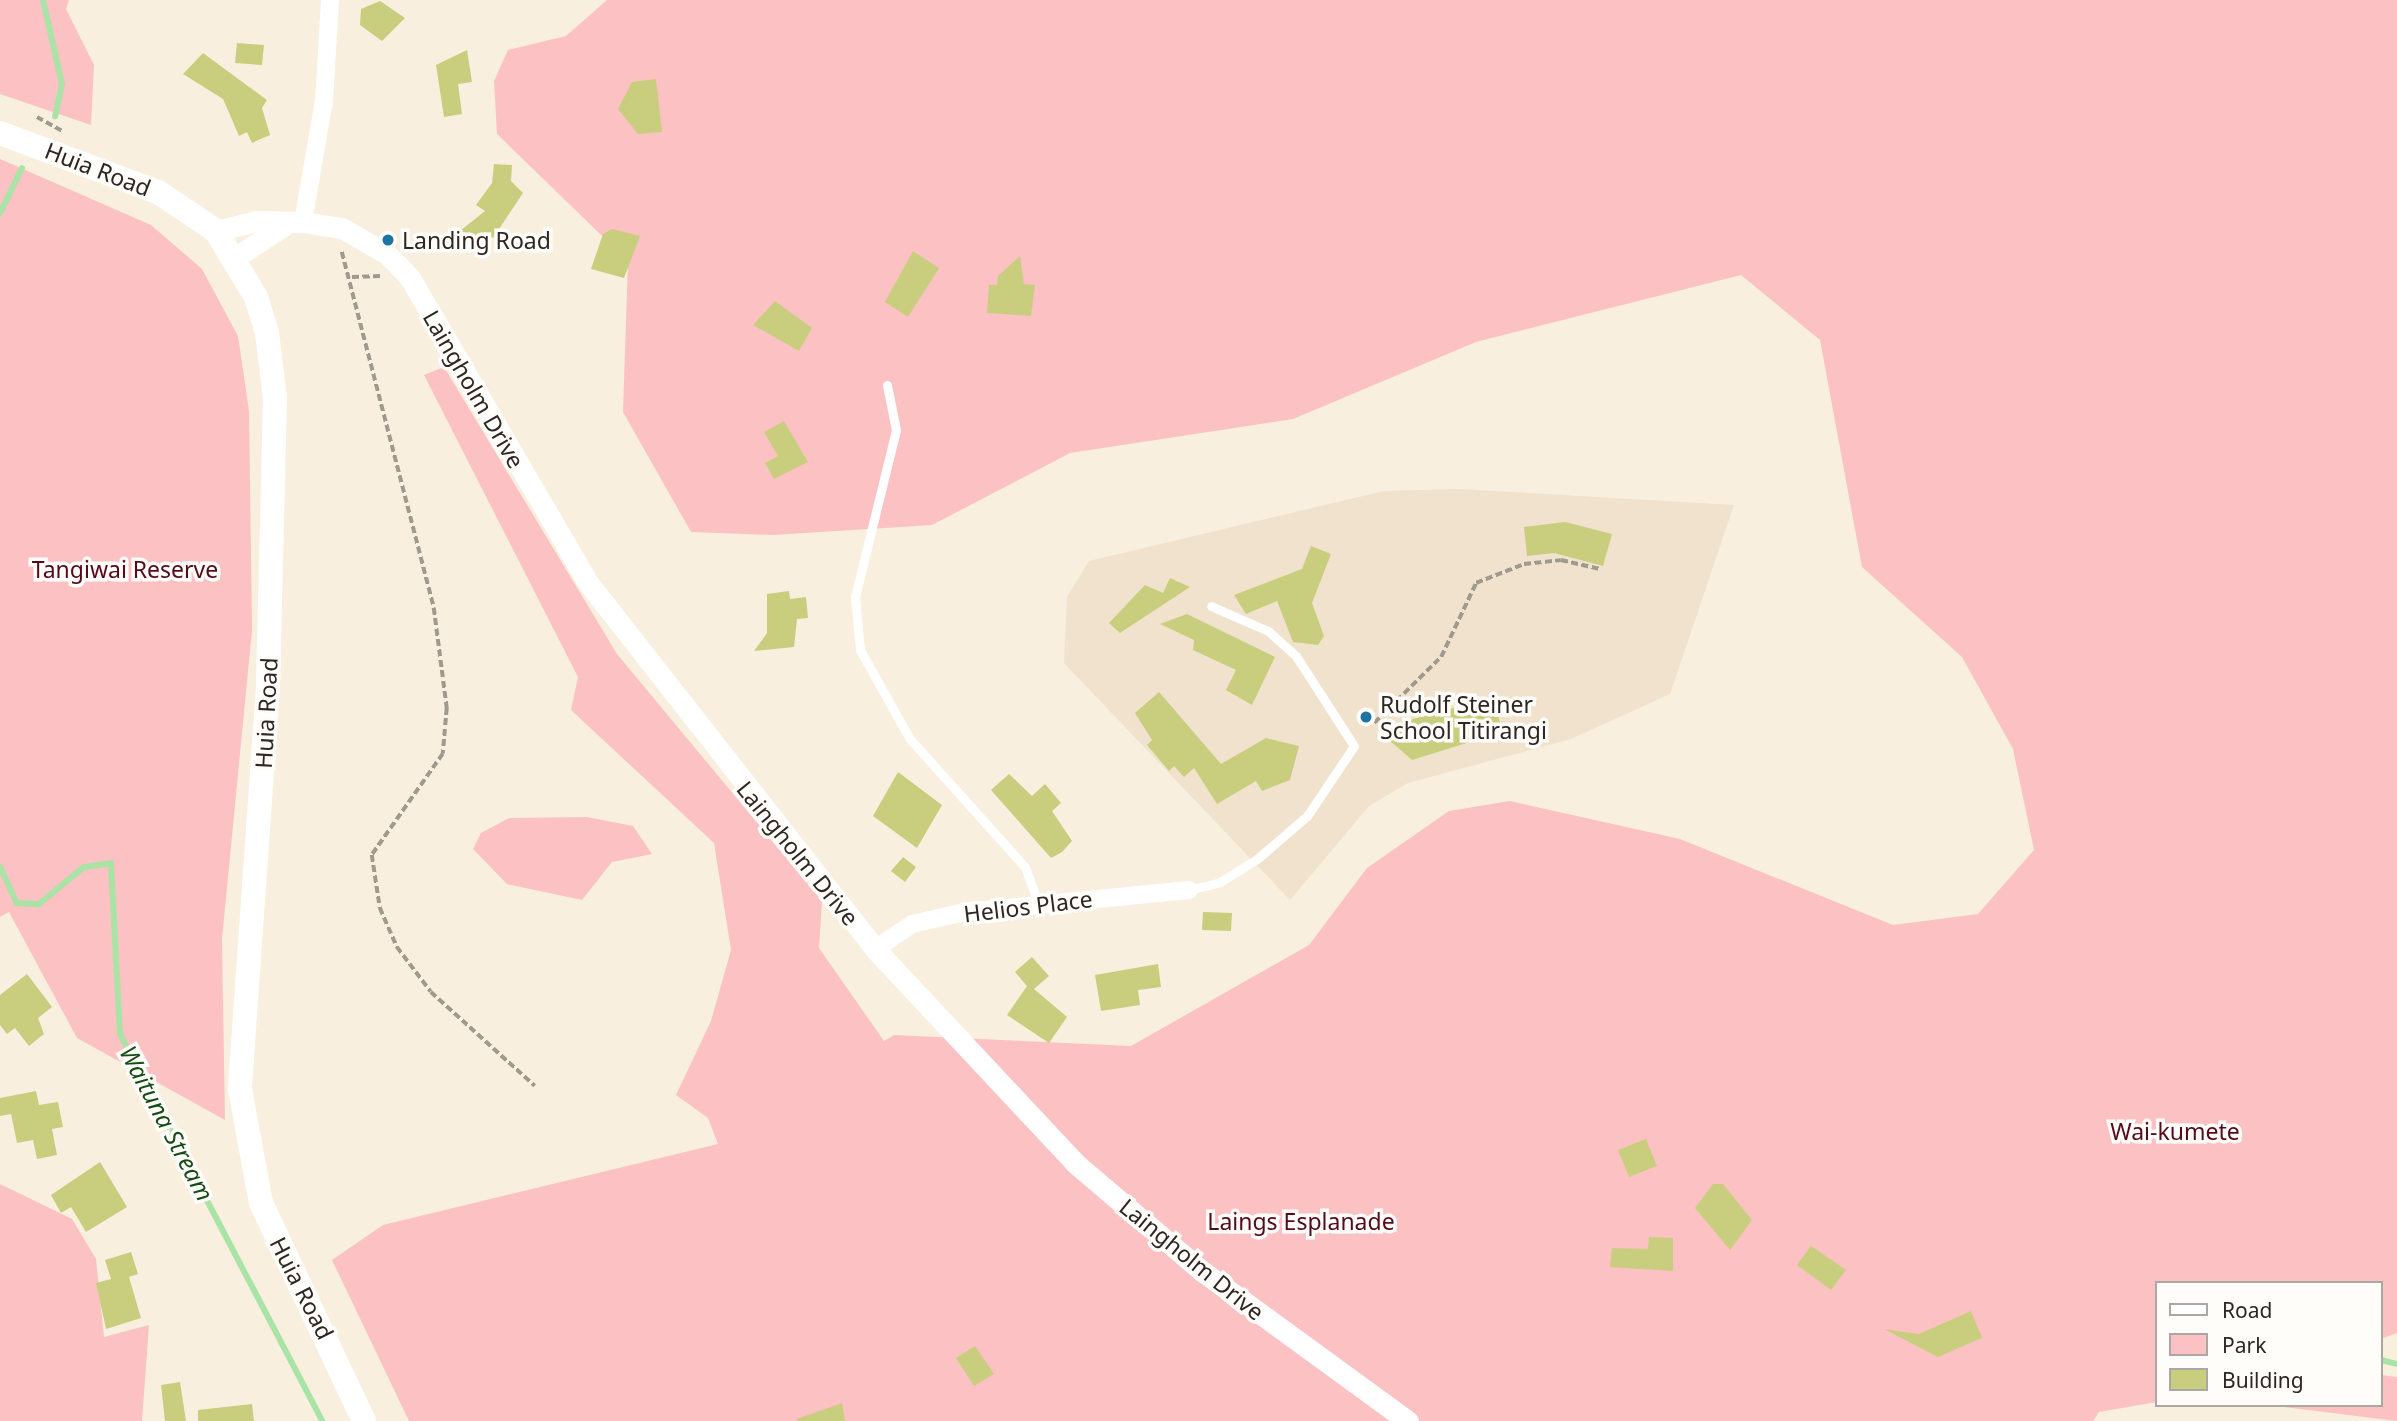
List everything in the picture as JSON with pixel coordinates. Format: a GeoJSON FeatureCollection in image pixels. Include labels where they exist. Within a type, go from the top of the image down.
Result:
{"type":"FeatureCollection","features":[{"type":"Feature","properties":{"kind":"main road","name":"Huia Road"},"geometry":{"type":"LineString","coordinates":[[0,133],[158,191],[216,231],[236,257],[267,333],[275,398],[268,686],[244,995],[243,1113],[261,1203],[364,1421]]}},
{"type":"Feature","properties":{"kind":"street"},"geometry":{"type":"LineString","coordinates":[[236,257],[294,223],[324,101],[330,0]]}},
{"type":"Feature","properties":{"kind":"street","name":"Laingholm Drive"},"geometry":{"type":"LineString","coordinates":[[216,231],[256,221],[335,227],[364,238],[398,265],[589,584],[875,948],[1075,1163],[1202,1271],[1408,1421]]}},
{"type":"Feature","properties":{"kind":"street","name":"Helios Place"},"geometry":{"type":"LineString","coordinates":[[875,948],[912,924],[1038,903],[1189,890]]}},
{"type":"Feature","properties":{"kind":"lane"},"geometry":{"type":"LineString","coordinates":[[887,386],[896,430],[855,597],[860,650],[909,739],[1025,867],[1038,903]]}},
{"type":"Feature","properties":{"kind":"lane"},"geometry":{"type":"LineString","coordinates":[[1189,890],[1220,882],[1257,859],[1307,816],[1354,746],[1296,656],[1268,631],[1211,606]]}},
{"type":"Feature","properties":{"kind":"path"},"geometry":{"type":"LineString","coordinates":[[37,117],[62,131]]}},
{"type":"Feature","properties":{"kind":"path"},"geometry":{"type":"LineString","coordinates":[[335,227],[351,277],[375,399],[434,608],[447,708],[443,754],[372,855],[380,908],[397,947],[431,992],[535,1086]]}},
{"type":"Feature","properties":{"kind":"path"},"geometry":{"type":"LineString","coordinates":[[351,277],[378,278],[398,265]]}},
{"type":"Feature","properties":{"kind":"path"},"geometry":{"type":"LineString","coordinates":[[1374,723],[1441,657],[1476,583],[1524,564],[1561,560],[1599,569]]}},
{"type":"Feature","properties":{"kind":"shaded area","name":"Rudolf Steiner School Titirangi"},"geometry":{"type":"Polygon","coordinates":[[[1460,489],[1734,505],[1670,694],[1571,739],[1408,783],[1369,806],[1290,900],[1064,663],[1067,597],[1089,561],[1384,491],[1460,489]]]}},
{"type":"Feature","properties":{"kind":"green space"},"geometry":{"type":"Polygon","coordinates":[[[0,0],[69,0],[66,9],[94,65],[91,125],[0,94],[0,0]]]}},
{"type":"Feature","properties":{"kind":"green space"},"geometry":{"type":"Polygon","coordinates":[[[607,0],[2397,0],[2397,1333],[2383,1338],[2383,1281],[2156,1281],[2156,1402],[2099,1412],[2093,1421],[409,1421],[332,1260],[383,1225],[718,1144],[708,1118],[676,1095],[711,1021],[731,950],[714,843],[571,710],[578,677],[424,375],[444,367],[617,654],[822,901],[819,948],[884,1041],[894,1035],[1131,1046],[1309,945],[1367,868],[1449,811],[1510,801],[1680,839],[1893,925],[1978,914],[2034,850],[2013,749],[1962,657],[1862,567],[1820,340],[1741,275],[1476,342],[1293,419],[1070,453],[932,525],[773,535],[691,532],[623,412],[628,261],[497,134],[494,81],[508,50],[566,36],[607,0]]]}},
{"type":"Feature","properties":{"kind":"green space","name":"Tangiwai Reserve"},"geometry":{"type":"Polygon","coordinates":[[[0,159],[151,225],[202,269],[238,336],[249,411],[252,630],[222,939],[225,1120],[77,1038],[9,912],[0,917],[0,159]]]}},
{"type":"Feature","properties":{"kind":"green space"},"geometry":{"type":"Polygon","coordinates":[[[587,817],[633,826],[652,854],[612,862],[582,900],[507,884],[473,849],[481,833],[509,818],[587,817]]]}},
{"type":"Feature","properties":{"kind":"green space"},"geometry":{"type":"Polygon","coordinates":[[[0,1184],[72,1219],[96,1259],[104,1337],[149,1325],[142,1421],[0,1421],[0,1184]]]}},
{"type":"Feature","properties":{"kind":"green space"},"geometry":{"type":"Polygon","coordinates":[[[2383,1375],[2397,1377],[2397,1421],[2284,1407],[2383,1407],[2383,1375]]]}},
{"type":"Feature","properties":{"kind":"building"},"geometry":{"type":"Polygon","coordinates":[[[380,1],[405,18],[382,41],[360,25],[361,9],[380,1]]]}},
{"type":"Feature","properties":{"kind":"building"},"geometry":{"type":"Polygon","coordinates":[[[237,43],[264,45],[262,65],[235,63],[237,43]]]}},
{"type":"Feature","properties":{"kind":"building"},"geometry":{"type":"Polygon","coordinates":[[[467,50],[472,82],[458,84],[462,114],[444,117],[436,65],[467,50]]]}},
{"type":"Feature","properties":{"kind":"building"},"geometry":{"type":"Polygon","coordinates":[[[203,53],[267,100],[262,108],[270,135],[252,143],[247,132],[239,136],[223,99],[183,74],[203,53]]]}},
{"type":"Feature","properties":{"kind":"building"},"geometry":{"type":"Polygon","coordinates":[[[656,79],[662,132],[638,134],[618,109],[632,82],[656,79]]]}},
{"type":"Feature","properties":{"kind":"building"},"geometry":{"type":"Polygon","coordinates":[[[494,164],[512,165],[511,181],[523,193],[493,238],[485,232],[471,244],[460,231],[485,211],[476,205],[492,183],[494,164]]]}},
{"type":"Feature","properties":{"kind":"building"},"geometry":{"type":"Polygon","coordinates":[[[612,229],[640,236],[624,278],[591,269],[603,234],[612,229]]]}},
{"type":"Feature","properties":{"kind":"building"},"geometry":{"type":"Polygon","coordinates":[[[913,251],[939,268],[908,317],[885,302],[913,251]]]}},
{"type":"Feature","properties":{"kind":"building"},"geometry":{"type":"Polygon","coordinates":[[[1020,256],[1024,284],[1035,285],[1031,316],[987,313],[989,285],[997,285],[998,276],[1020,256]]]}},
{"type":"Feature","properties":{"kind":"building"},"geometry":{"type":"Polygon","coordinates":[[[775,301],[812,328],[799,351],[753,325],[775,301]]]}},
{"type":"Feature","properties":{"kind":"building"},"geometry":{"type":"Polygon","coordinates":[[[784,421],[808,462],[774,479],[765,463],[778,456],[764,432],[784,421]]]}},
{"type":"Feature","properties":{"kind":"building"},"geometry":{"type":"Polygon","coordinates":[[[1565,522],[1612,534],[1603,566],[1554,553],[1527,556],[1524,527],[1565,522]]]}},
{"type":"Feature","properties":{"kind":"building"},"geometry":{"type":"Polygon","coordinates":[[[1311,546],[1331,554],[1312,603],[1324,636],[1318,645],[1293,642],[1277,601],[1246,614],[1234,595],[1302,569],[1311,546]]]}},
{"type":"Feature","properties":{"kind":"building"},"geometry":{"type":"Polygon","coordinates":[[[1170,578],[1190,587],[1120,633],[1109,623],[1145,585],[1163,593],[1170,578]]]}},
{"type":"Feature","properties":{"kind":"building"},"geometry":{"type":"Polygon","coordinates":[[[789,591],[790,599],[806,597],[808,618],[797,619],[794,647],[754,651],[767,633],[767,594],[789,591]]]}},
{"type":"Feature","properties":{"kind":"building"},"geometry":{"type":"Polygon","coordinates":[[[1187,614],[1275,657],[1252,705],[1226,690],[1236,670],[1193,650],[1194,640],[1160,624],[1187,614]]]}},
{"type":"Feature","properties":{"kind":"building"},"geometry":{"type":"Polygon","coordinates":[[[1159,692],[1221,764],[1266,738],[1299,746],[1290,780],[1262,791],[1256,781],[1217,804],[1194,768],[1184,777],[1174,766],[1169,771],[1147,745],[1152,740],[1135,713],[1159,692]]]}},
{"type":"Feature","properties":{"kind":"building"},"geometry":{"type":"Polygon","coordinates":[[[1480,701],[1497,711],[1502,732],[1412,760],[1388,739],[1402,722],[1480,701]]]}},
{"type":"Feature","properties":{"kind":"building"},"geometry":{"type":"Polygon","coordinates":[[[898,772],[942,805],[917,848],[873,816],[898,772]]]}},
{"type":"Feature","properties":{"kind":"building"},"geometry":{"type":"Polygon","coordinates":[[[1009,774],[1032,796],[1045,784],[1061,803],[1052,811],[1072,841],[1062,852],[1051,858],[991,790],[1009,774]]]}},
{"type":"Feature","properties":{"kind":"building"},"geometry":{"type":"Polygon","coordinates":[[[903,857],[916,867],[905,882],[891,871],[903,857]]]}},
{"type":"Feature","properties":{"kind":"building"},"geometry":{"type":"Polygon","coordinates":[[[1203,912],[1232,913],[1231,931],[1202,930],[1203,912]]]}},
{"type":"Feature","properties":{"kind":"building"},"geometry":{"type":"Polygon","coordinates":[[[1032,957],[1049,976],[1034,989],[1067,1017],[1049,1043],[1007,1015],[1027,986],[1015,972],[1032,957]]]}},
{"type":"Feature","properties":{"kind":"building"},"geometry":{"type":"Polygon","coordinates":[[[1158,964],[1161,987],[1138,990],[1140,1005],[1101,1011],[1095,975],[1158,964]]]}},
{"type":"Feature","properties":{"kind":"building"},"geometry":{"type":"Polygon","coordinates":[[[27,974],[52,1007],[38,1018],[44,1034],[29,1046],[15,1028],[7,1034],[0,1025],[0,995],[27,974]]]}},
{"type":"Feature","properties":{"kind":"building"},"geometry":{"type":"Polygon","coordinates":[[[36,1091],[39,1105],[58,1102],[63,1127],[52,1129],[57,1155],[37,1159],[33,1140],[17,1143],[11,1114],[0,1116],[0,1098],[36,1091]]]}},
{"type":"Feature","properties":{"kind":"building"},"geometry":{"type":"Polygon","coordinates":[[[1646,1139],[1657,1166],[1629,1177],[1618,1150],[1646,1139]]]}},
{"type":"Feature","properties":{"kind":"building"},"geometry":{"type":"Polygon","coordinates":[[[100,1162],[127,1207],[86,1232],[71,1207],[61,1213],[51,1195],[100,1162]]]}},
{"type":"Feature","properties":{"kind":"building"},"geometry":{"type":"Polygon","coordinates":[[[1713,1184],[1723,1184],[1752,1220],[1730,1250],[1695,1208],[1713,1184]]]}},
{"type":"Feature","properties":{"kind":"building"},"geometry":{"type":"Polygon","coordinates":[[[1649,1237],[1673,1238],[1673,1271],[1610,1267],[1612,1248],[1648,1249],[1649,1237]]]}},
{"type":"Feature","properties":{"kind":"building"},"geometry":{"type":"Polygon","coordinates":[[[1811,1246],[1846,1270],[1831,1290],[1797,1265],[1811,1246]]]}},
{"type":"Feature","properties":{"kind":"building"},"geometry":{"type":"Polygon","coordinates":[[[131,1252],[138,1274],[129,1277],[141,1318],[106,1329],[96,1283],[111,1279],[105,1260],[131,1252]]]}},
{"type":"Feature","properties":{"kind":"building"},"geometry":{"type":"Polygon","coordinates":[[[1971,1311],[1982,1338],[1938,1357],[1884,1329],[1919,1334],[1971,1311]]]}},
{"type":"Feature","properties":{"kind":"building"},"geometry":{"type":"Polygon","coordinates":[[[975,1346],[994,1374],[974,1386],[956,1358],[975,1346]]]}},
{"type":"Feature","properties":{"kind":"building"},"geometry":{"type":"Polygon","coordinates":[[[180,1382],[186,1421],[165,1421],[161,1385],[180,1382]]]}},
{"type":"Feature","properties":{"kind":"building"},"geometry":{"type":"Polygon","coordinates":[[[842,1403],[845,1421],[797,1419],[842,1403]]]}},
{"type":"Feature","properties":{"kind":"building"},"geometry":{"type":"Polygon","coordinates":[[[252,1404],[254,1421],[198,1421],[198,1410],[252,1404]]]}},
{"type":"Feature","properties":{"kind":"waterway","name":"Waituna Stream"},"geometry":{"type":"LineString","coordinates":[[43,0],[62,84],[55,116]]}},
{"type":"Feature","properties":{"kind":"waterway","name":"Waituna Stream"},"geometry":{"type":"LineString","coordinates":[[0,213],[22,168]]}},
{"type":"Feature","properties":{"kind":"waterway","name":"Waituna Stream"},"geometry":{"type":"LineString","coordinates":[[0,867],[17,903],[39,904],[84,867],[111,863],[120,1034],[322,1421]]}},
{"type":"Feature","properties":{"kind":"waterway"},"geometry":{"type":"LineString","coordinates":[[2383,1360],[2397,1364]]}},
{"type":"Feature","properties":{"kind":"place","name":"Landing Road"},"geometry":{"type":"Point","coordinates":[388,240]}},
{"type":"Feature","properties":{"kind":"place","name":"Rudolf Steiner School Titirangi"},"geometry":{"type":"Point","coordinates":[1366,717]}},
{"type":"Feature","properties":{"kind":"park label","name":"Wai-kumete"},"geometry":{"type":"Point","coordinates":[2175,1131]}},
{"type":"Feature","properties":{"kind":"park label","name":"Laings Esplanade"},"geometry":{"type":"Point","coordinates":[1301,1221]}}]}
